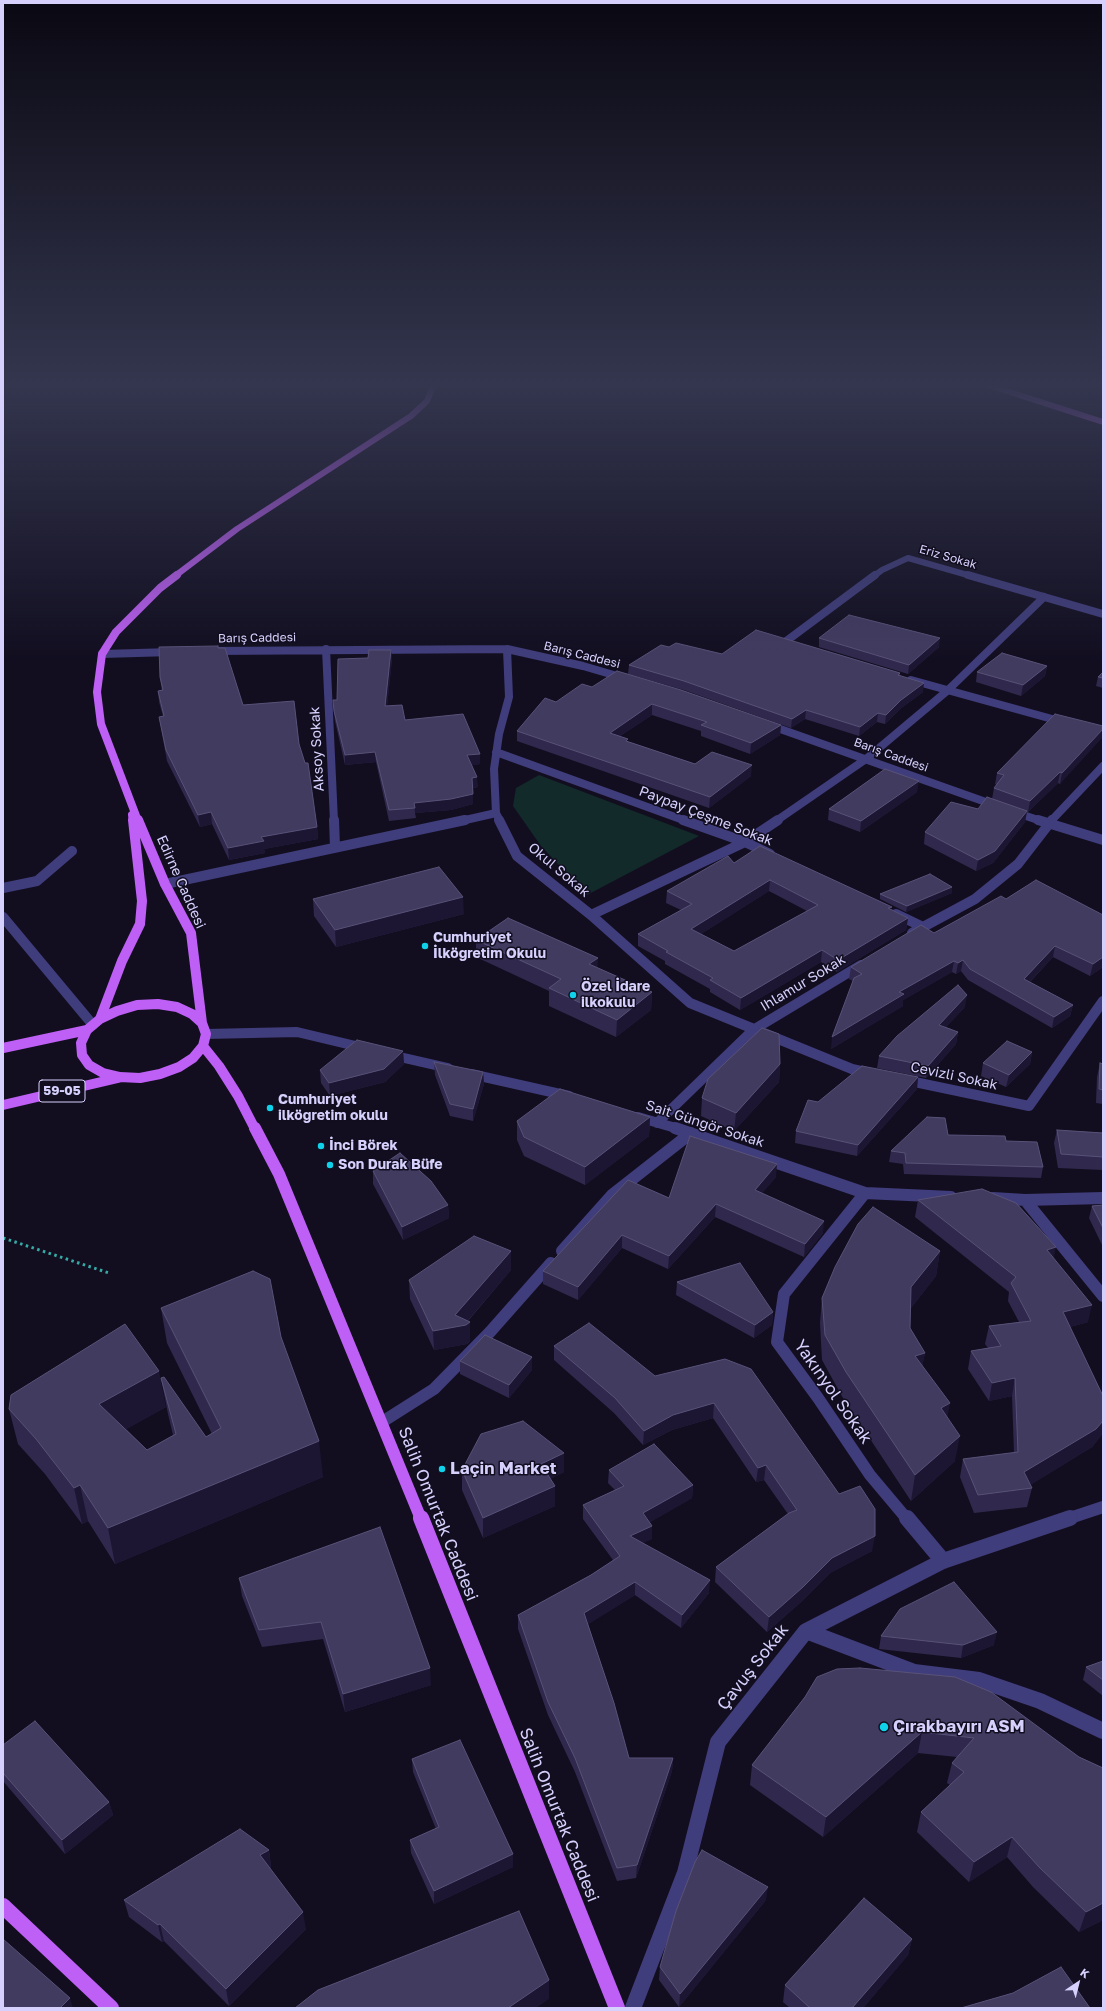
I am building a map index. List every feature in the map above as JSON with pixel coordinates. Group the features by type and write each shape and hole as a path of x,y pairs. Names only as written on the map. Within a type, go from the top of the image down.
{"main road":[{"path":"3,1048 93,1025 117,1011 137,1005 158,1004 182,1009 192,1014 202,1023 204,1040 193,1058 179,1067 154,1076 140,1078 120,1078 102,1073 89,1065 82,1055 81,1043 93,1025 140,924 142,901 131,803 101,724 97,692 102,654 116,632 160,588 237,529 319,476"},
{"name":"Edirne Caddesi","path":"131,803 165,884 190,933 202,1023"},
{"name":"Salih Omurtak Caddesi","path":"204,1040 238,1096 279,1174 382,1422 617,2008"},
{"name":"59-05","path":"3,1104 120,1078"},
{"path":"3,1906 111,2008"}],"street":[{"name":"Eriz Sokak","path":"788,643 882,570 908,558 1103,614"},
{"path":"591,915 745,842 866,759 947,691 1044,596"},
{"name":"Barış Caddesi","path":"207,651 326,649 507,649 583,666 629,679"},
{"name":"Aksoy Sokak","path":"326,649 335,847"},
{"name":"Okul Sokak","path":"507,649 509,697 499,734 494,769 496,813 517,856 591,915 690,1003 753,1030"},
{"path":"102,654 177,652"},
{"path":"903,678 1073,724"},
{"name":"Barış Caddesi","path":"763,723 1048,824 1103,840"},
{"name":"Paypay Çeşme Sokak","path":"496,752 745,842 781,859"},
{"path":"903,939 976,899 1018,864 1048,824 1103,766"},
{"path":"165,884 496,813"},
{"path":"3,888 37,881 72,850"},
{"path":"887,910 923,927"},
{"path":"3,917 93,1025"},
{"name":"Ihlamur Sokak","path":"657,1123 753,1030 869,960"},
{"name":"Cevizli Sokak","path":"898,1079 1029,1106 1103,1001"},
{"path":"753,1030 852,1069 883,1075"},
{"path":"204,1040 297,1032 576,1098"},
{"name":"Sait Güngör Sokak","path":"627,1114 691,1133 832,1183 865,1193 964,1197"},
{"path":"382,1422 434,1389 490,1332 612,1195 691,1133"},
{"name":"Yakınyol Sokak","path":"865,1193 784,1294 778,1342 818,1398 870,1476 943,1561"},
{"path":"980,1198 1025,1200 1103,1198"},
{"path":"1025,1200 1103,1296"},
{"name":"Çavuş Sokak","path":"633,2008 685,1873 718,1742 806,1631 943,1561 1103,1507"},
{"path":"806,1631 914,1672 979,1680 1040,1701 1103,1731"}],"path":[{"path":"3,1238 109,1272"}],"green space":[{"path":"539,775 699,836 587,895 541,846 513,806 516,788"}],"building":[{"path":"849,615 940,638 909,665 819,638"},
{"path":"756,630 900,673 898,675 924,683 901,700 886,715 878,713 860,727 806,710 792,719 684,681 629,665 661,645 669,647 676,643 722,654"},
{"path":"218,646 218,648 225,648 243,705 294,701 299,744 305,763 308,763 317,827 261,837 264,841 228,848 211,812 198,815 166,750 159,717 164,716 158,691 163,690 160,677 159,647"},
{"path":"369,650 391,650 385,706 402,705 405,720 463,714 480,754 467,755 477,777 472,778 473,794 451,799 414,803 415,808 389,810 375,752 345,755 334,711 333,700 337,700 338,659 368,658"},
{"path":"1002,653 1047,666 1023,685 977,672"},
{"path":"617,671 681,690 781,725 751,743 701,725 707,722 652,704 610,733 628,739 626,741 695,764 712,752 752,765 710,797 517,731 545,698 556,702 582,684 592,687"},
{"path":"1103,672 1103,678 1098,677"},
{"path":"1055,714 1103,726 1103,729 1062,773 1060,772 1030,801 994,788 1004,775 997,773"},
{"path":"885,769 919,781 861,821 829,809"},
{"path":"987,797 1027,811 995,851 978,860 925,832 951,802 978,809"},
{"path":"760,846 892,907 888,908 908,918 838,960 822,950 741,998 710,980 713,978 666,952 668,951 638,934 692,904 667,891 728,856 734,863","holes":["770,880 818,905 734,951 691,929"]},
{"path":"439,867 463,897 335,930 313,899"},
{"path":"930,874 952,887 907,906 880,894"},
{"path":"1036,880 1103,915 1103,957 1093,964 1055,946 1024,979 1073,1005 1054,1017 970,969 963,960 958,963 954,961 899,992 904,994 832,1037 854,978 862,974 851,967 921,925 934,933 1001,896 1006,899"},
{"path":"508,918 598,958 589,964 652,992 617,1020 549,988 561,979 476,940"},
{"path":"958,985 967,995 939,1025 958,1032 928,1066 879,1056 897,1036"},
{"path":"762,1028 779,1034 780,1064 736,1113 702,1098 708,1079"},
{"path":"357,1040 403,1051 384,1069 329,1083 320,1070"},
{"path":"1007,1041 1032,1052 1009,1075 983,1063"},
{"path":"434,1062 483,1072 473,1109 450,1104"},
{"path":"1100,1063 1103,1064 1103,1090 1099,1089"},
{"path":"862,1066 918,1077 858,1145 796,1131 808,1100 818,1102"},
{"path":"560,1089 650,1117 585,1167 524,1137 517,1121"},
{"path":"927,1117 945,1118 948,1135 1005,1136 1006,1141 1037,1142 1043,1167 906,1163 905,1153 891,1151"},
{"path":"1057,1130 1103,1133 1103,1157 1061,1154"},
{"path":"690,1136 777,1164 755,1190 824,1221 805,1244 716,1204 669,1256 622,1235 578,1287 543,1271 628,1180 669,1198"},
{"path":"400,1153 431,1181 448,1205 402,1227 373,1171"},
{"path":"982,1189 1016,1203 1056,1247 1047,1250 1092,1305 1063,1312 1103,1396 1103,1421 1096,1429 1024,1472 1032,1488 978,1495 963,1459 1018,1452 1015,1378 992,1383 971,1351 1001,1346 989,1326 1031,1321 1011,1283 1016,1277 918,1200"},
{"path":"1103,1205 1103,1228 1092,1206"},
{"path":"873,1207 940,1251 911,1287 910,1328 925,1353 915,1356 950,1403 941,1408 960,1436 915,1475 846,1372 825,1335 822,1298 835,1267 858,1224"},
{"path":"474,1236 511,1251 455,1315 470,1322 466,1325 433,1331 409,1280"},
{"path":"740,1263 773,1312 755,1325 677,1282"},
{"path":"253,1271 270,1279 281,1337 319,1441 108,1528 80,1485 74,1488 36,1439 9,1409 11,1395 125,1324 159,1371 99,1404 147,1450 176,1434 161,1378 164,1377 206,1437 221,1428 161,1308"},
{"path":"589,1323 655,1376 725,1359 751,1369 839,1494 860,1486 875,1509 875,1536 832,1558 803,1587 769,1617 716,1567 789,1513 797,1510 766,1465 758,1468 714,1403 673,1415 644,1431 615,1398 554,1346"},
{"path":"485,1335 532,1357 509,1385 460,1361"},
{"path":"523,1421 564,1453 541,1464 555,1486 483,1518 462,1470 481,1434"},
{"path":"654,1444 693,1485 643,1513 652,1526 630,1536 710,1580 682,1615 635,1582 584,1613 614,1703 629,1758 673,1758 637,1865 617,1868 575,1758 548,1702 518,1615 591,1575 620,1556 583,1505 624,1486 609,1470"},
{"path":"380,1527 430,1668 343,1694 321,1622 259,1630 239,1578"},
{"path":"954,1582 997,1632 963,1645 881,1636 900,1609"},
{"path":"1103,1661 1103,1680 1086,1667"},
{"path":"860,1668 955,1677 991,1692 1079,1757 1103,1768 1103,1903 1086,1912 1039,1867 1012,1837 974,1862 921,1812 964,1772 952,1763 974,1738 922,1732 826,1817 752,1765 805,1697 817,1677 837,1669"},
{"path":"35,1721 109,1802 62,1840 3,1773 3,1745"},
{"path":"460,1740 513,1854 434,1891 410,1840 439,1827 412,1759"},
{"path":"240,1829 269,1850 260,1855 303,1912 226,1989 160,1924 158,1925 124,1900"},
{"path":"702,1850 768,1887 680,1994 660,1967 676,1911 695,1862"},
{"path":"864,1898 912,1939 852,2008 810,2008 785,1985"},
{"path":"519,1911 549,1980 508,2008 295,2008 318,1990"},
{"path":"3,1939 70,1998 60,2008 3,2008"},
{"path":"1061,1967 1090,2008 961,2008 1013,1993"}],"place":[{"name":"Cumhuriyet İlköğretim Okulu","path":"425,946"},
{"name":"Özel İdare ilkokulu","path":"573,995"},
{"name":"Cumhuriyet ilköğretim okulu","path":"270,1108"},
{"name":"İnci Börek","path":"321,1146"},
{"name":"Son Durak Büfe","path":"330,1165"},
{"name":"Laçin Market","path":"442,1469"},
{"name":"Çırakbayırı ASM","path":"884,1727"}]}
